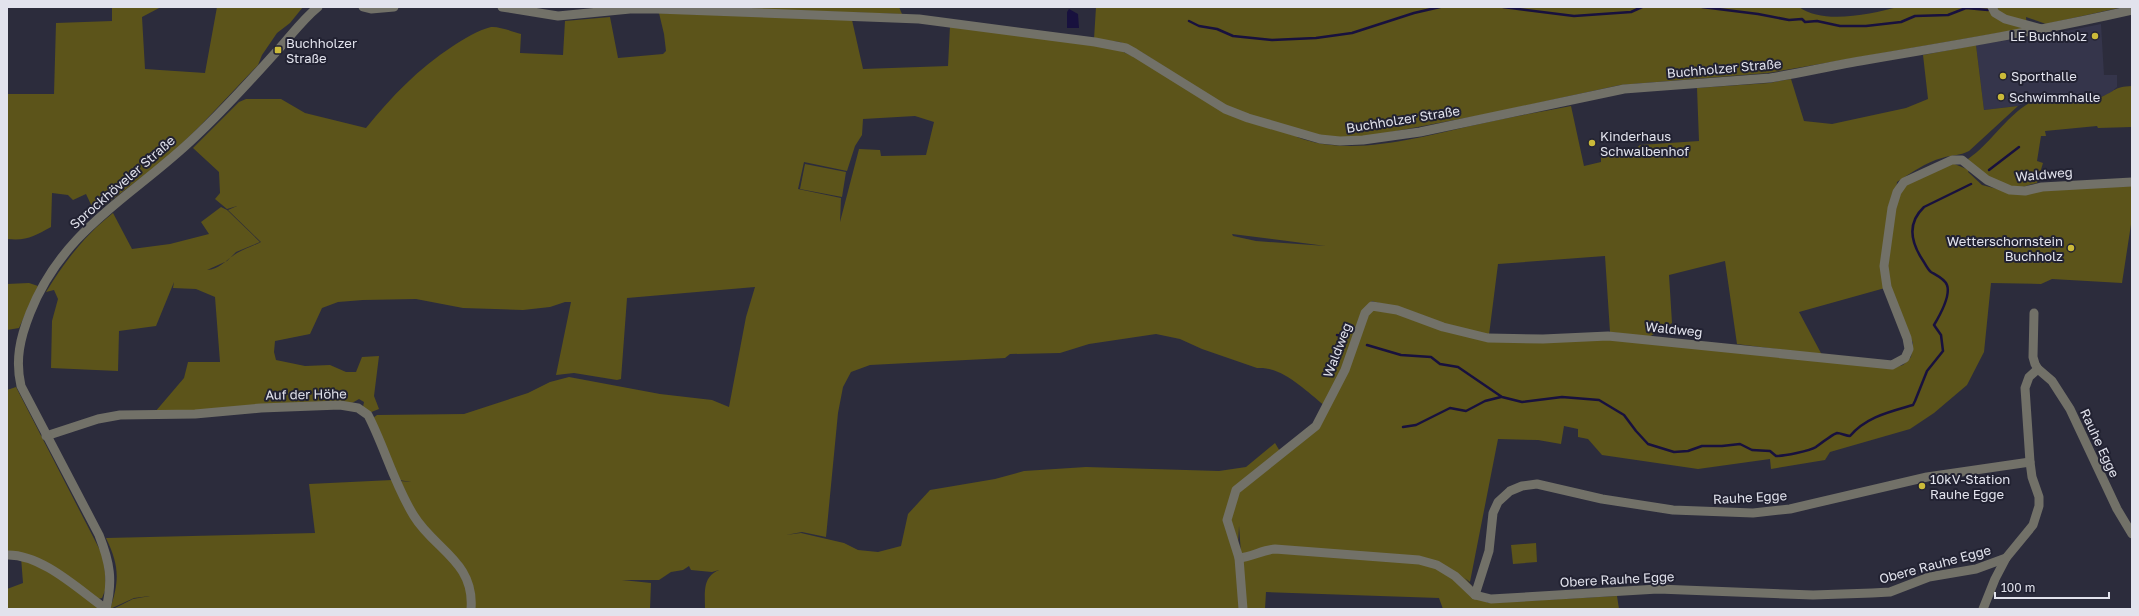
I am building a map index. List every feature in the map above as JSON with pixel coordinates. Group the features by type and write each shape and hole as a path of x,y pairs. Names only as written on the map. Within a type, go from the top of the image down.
{"street":[{"name":"Sprockhöveler Straße","path":"106,609 111,582 107,556 82,502 20,386 17,363 25,324 45,281 69,246 100,216 195,138 318,7"},
{"path":"363,7 371,9 394,7"},
{"name":"Buchholzer Straße","path":"502,7 558,16 630,9 657,9 919,19 1095,42 1126,48 1225,109 1248,118 1320,139 1340,141 1362,140 1420,132 1624,90 1770,78 2043,30 2132,10"},
{"path":"1992,7 1995,13 2004,19 2043,30"},
{"name":"Waldweg","path":"1243,609 1238,558 1227,520 1236,490 1316,426 1345,370 1365,313 1372,306 1397,310 1449,329 1488,338 1543,339 1608,336 1898,364 1907,355 1909,343 1887,287 1884,257 1894,200 1904,182 1952,160 1962,160 1987,180 2010,190 2025,191 2042,187 2064,185 2132,182"},
{"path":"2030,462 2024,388 2029,376 2038,369 2033,357 2034,313"},
{"name":"Rauhe Egge","path":"2038,369 2052,381 2070,409 2117,509 2132,534"},
{"name":"Auf der Höhe","path":"46,436 76,425 108,416 195,414 340,404 358,408 368,415 371,420 414,517 458,563 464,574 470,593 471,609"},
{"name":"Rauhe Egge","path":"1475,595 1489,551 1494,513 1498,502 1510,491 1522,486 1537,484 1602,499 1673,510 1753,513 1790,509 1927,477 2030,462"},
{"name":"Obere Rauhe Egge","path":"1983,609 1994,579 2006,558 2027,532 2037,514 2039,497 2032,477 2030,462"},
{"path":"1238,558 1252,557 1268,550 1275,549 1419,560 1437,565 1455,576 1475,595"},
{"path":"7,554 21,556 65,577 106,609"},
{"name":"Obere Rauhe Egge","path":"1475,595 1491,599 1658,589 1812,595 1890,592 1929,576 1976,569 2006,558"}],"shaded area":[{"path":"112,7 161,7 142,17 145,69 205,73 217,7 303,7 290,23 277,33 262,55 258,65 201,125 168,157 95,213 86,194 73,200 68,195 52,193 51,227 26,238 7,239 7,94 54,94 56,23 112,21"},
{"path":"725,7 899,7 902,14 747,9"},
{"path":"1096,7 1799,7 1821,16 1834,17 1861,15 1898,7 2123,7 2046,24 2026,17 2027,28 1768,73 1620,85 1492,113 1359,138 1317,136 1297,137 1318,143 1340,146 1362,146 1409,140 1571,106 1584,166 1601,162 1601,155 1635,149 1640,145 1699,141 1697,88 1769,83 1791,79 1804,121 1832,124 1906,108 1928,99 1923,55 1976,45 1984,110 2018,106 1969,151 1930,162 1897,182 1885,288 1799,312 1822,355 1737,344 1725,261 1669,275 1672,323 1649,337 1610,332 1605,256 1498,264 1489,335 1461,330 1418,314 1372,301 1361,314 1344,365 1324,405 1293,380 1275,371 1266,368 1257,368 1202,349 1180,339 1156,334 1089,344 1060,353 1010,354 1005,358 870,365 851,372 843,387 838,413 826,537 802,532 786,535 801,533 844,543 858,550 878,552 901,546 908,514 930,490 995,479 1024,471 1086,467 1219,471 1246,467 1275,443 1281,453 1317,427 1370,312 1376,309 1407,316 1460,334 1617,340 1893,368 1903,365 1911,357 1913,343 1890,288 1887,273 1896,203 1906,183 1952,163 1969,170 1968,172 1982,185 2009,192 2045,188 2132,186 2132,218 2122,283 2052,279 2041,284 1991,283 1984,352 1967,385 1934,413 1910,429 1830,452 1825,460 1771,469 1770,459 1698,469 1602,455 1588,439 1578,437 1578,429 1564,426 1561,444 1538,440 1498,439 1470,582 1465,578 1472,586 1469,588 1488,603 1617,596 1619,609 1443,609 1439,598 1266,592 1265,609 1245,609 1239,526 1237,563 1241,609 705,609 705,591 707,581 719,570 712,572 691,570 689,566 683,570 671,572 659,580 622,580 651,583 650,609 474,609 469,577 460,561 416,516 400,481 411,482 399,480 373,418 377,415 464,414 528,393 550,382 569,377 660,394 712,400 729,407 746,317 755,287 627,298 621,379 617,380 574,373 556,375 571,302 565,302 550,307 523,310 463,308 416,299 338,302 322,308 310,334 275,341 274,352 276,360 305,366 330,365 346,372 356,372 362,357 379,356 374,396 379,409 369,413 363,407 364,402 359,399 352,403 155,412 184,378 188,362 220,362 215,297 196,289 173,288 174,282 156,326 119,331 118,371 51,368 52,321 58,299 54,290 46,292 76,249 93,230 113,213 132,249 170,244 209,234 201,222 221,207 227,210 260,242 236,252 230,258 261,242 228,210 237,206 227,209 215,199 220,193 219,172 193,148 239,102 246,99 281,99 305,113 366,128 396,94 428,64 466,38 481,30 491,27 502,28 521,34 520,53 563,55 565,21 610,17 618,58 663,54 666,51 659,13 852,20 863,69 948,66 950,26 1117,49 1188,82 1143,53 1120,42 1094,39","holes":["915,116 934,122 926,155 881,156 880,150 859,149 840,222 841,198 798,189 804,162 847,171 855,146 862,135 863,119","1232,234 1326,246 1256,241 1233,236","225,262 211,270 207,270"]},
{"path":"1069,9 1078,14 1079,28 1067,28 1067,12"},
{"path":"2101,24 2104,75 2117,75 2117,87 2109,94 2101,97 2036,99 2018,106 1984,110 1976,45 2061,32"},
{"path":"2132,86 2132,127 2098,128 2097,126 2045,131 2046,136 2041,136 2037,161 2043,163 2037,183 2015,189 2006,188 1987,178 1968,159 2018,111 2036,100 2101,97 2118,88"},
{"path":"805,164 846,172 842,197 800,189"},
{"path":"29,283 38,286 19,328 7,330 7,284"},
{"path":"16,387 104,558 106,588 102,598 98,599 65,577 7,553 7,390"},
{"path":"392,480 454,563 466,587 469,609 113,609 133,599 150,596 134,598 110,609 117,581 117,573 114,556 106,538 315,533 309,484"},
{"path":"1536,543 1537,562 1513,564 1511,545"},
{"path":"21,557 47,568 97,607 97,609 7,609 7,589 23,583"}],"waterway":[{"path":"1189,21 1199,26 1217,29 1233,36 1272,40 1316,38 1352,33 1414,13 1440,7"},
{"path":"1503,7 1574,16 1631,12 1642,7"},
{"path":"1702,7 1758,14 1789,20 1802,19 1805,22 1817,21 1840,26 1866,26 1901,22 1915,16 1948,15 1966,8 1988,10"},
{"path":"1989,170 2019,147"},
{"path":"1367,345 1401,355 1431,357 1440,364 1458,367 1502,397 1522,402 1562,397 1599,400 1624,415 1648,444 1674,452 1688,451 1702,446 1740,444 1752,450 1770,451 1776,456 1803,452 1813,449 1837,433 1850,436 1863,424 1878,416 1913,405 1927,371 1943,351 1941,335 1934,325 1948,294 1947,285 1940,277 1927,268 1918,253 1913,239 1913,226 1915,219 1924,207 1971,184"},
{"path":"1337,335 1342,336"},
{"path":"1403,427 1416,425 1450,408 1466,411 1485,401 1501,397"}],"place":[{"name":"LE Buchholz","path":"2095,36"},
{"name":"Buchholzer Straße","path":"278,50"},
{"name":"Sporthalle","path":"2003,76"},
{"name":"Schwimmhalle","path":"2001,97"},
{"name":"Kinderhaus Schwalbenhof","path":"1592,143"},
{"name":"Wetterschornstein Buchholz","path":"2071,248"},
{"name":"10kV-Station Rauhe Egge","path":"1922,486"}]}
